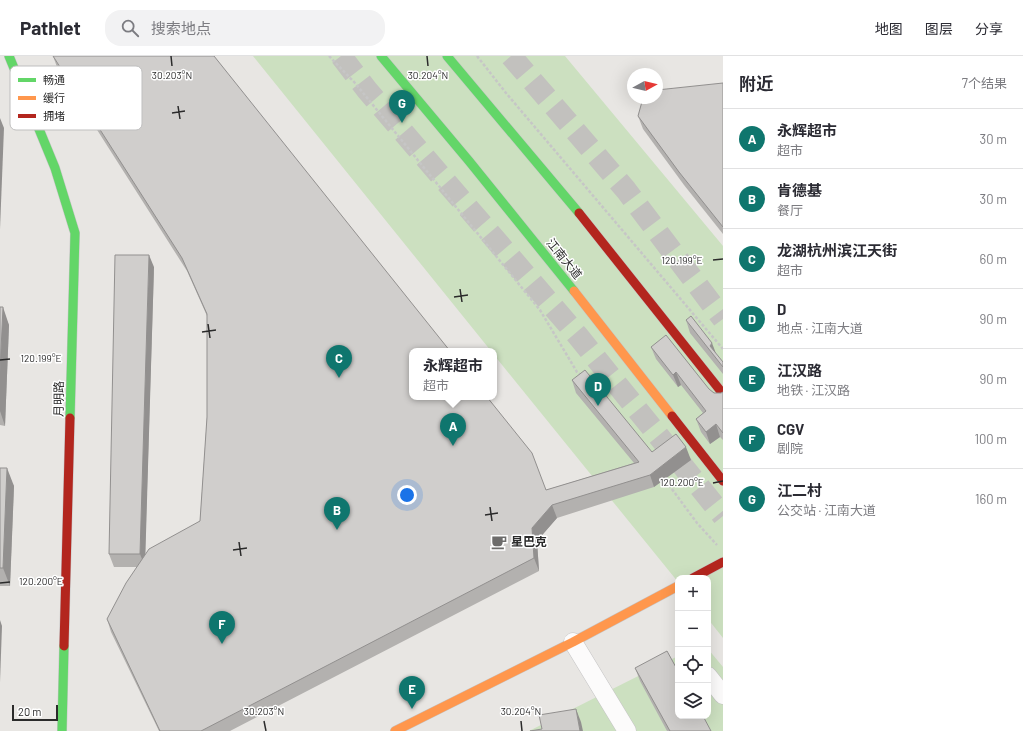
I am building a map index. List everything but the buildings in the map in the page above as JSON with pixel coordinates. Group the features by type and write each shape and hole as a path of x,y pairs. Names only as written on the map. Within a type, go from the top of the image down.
{"street":[{"name":"月明路","path":"9,56 13,66"},
{"name":"江南大道","path":"381,56 449,136 592,313 723,481"},
{"path":"447,56 582,216 723,394"},
{"name":"月明路","path":"39,130 55,168 75,233 62,731"},
{"path":"698,575 723,562"},
{"path":"395,731 573,642 675,588"},
{"path":"573,642 627,731"},
{"path":"711,680 723,695"}],"path":[{"path":"329,56 360,89 540,310 577,372 583,376"},
{"path":"477,56 506,93 723,349"},
{"path":"661,473 697,523 718,546"}],"green space":[{"path":"253,56 565,56 723,246 723,638 711,623 711,575 675,575 675,578 497,359 497,348 489,348"},
{"path":"711,653 723,667 723,731 529,731 675,658 675,719 711,719"}],"tunnel":[{"path":"341,56 367,90 578,336 723,516"},
{"path":"511,56 626,190 723,319"}],"traffic: fast":[{"path":"9,56 13,66"},
{"path":"381,56 469,161 574,291"},
{"path":"447,56 579,213"},
{"path":"39,130 55,168 75,233 70,418"},
{"path":"62,731 64,646"}],"traffic: slow":[{"path":"574,291 672,416"},
{"path":"395,731 573,642 675,588"}],"traffic: jam":[{"path":"579,213 723,394"},
{"path":"672,416 723,481"},
{"path":"64,646 70,418"},
{"path":"699,575 723,562"}],"place":[{"name":"江二村","path":"402,123"},
{"name":"龙湖杭州滨江天街","path":"339,378"},
{"name":"D","path":"598,406"},
{"name":"永辉超市","path":"453,446"},
{"name":"肯德基","path":"337,530"},
{"name":"星巴克","path":"499,542"},
{"name":"CGV","path":"222,644"},
{"name":"江汉路","path":"412,709"}]}
